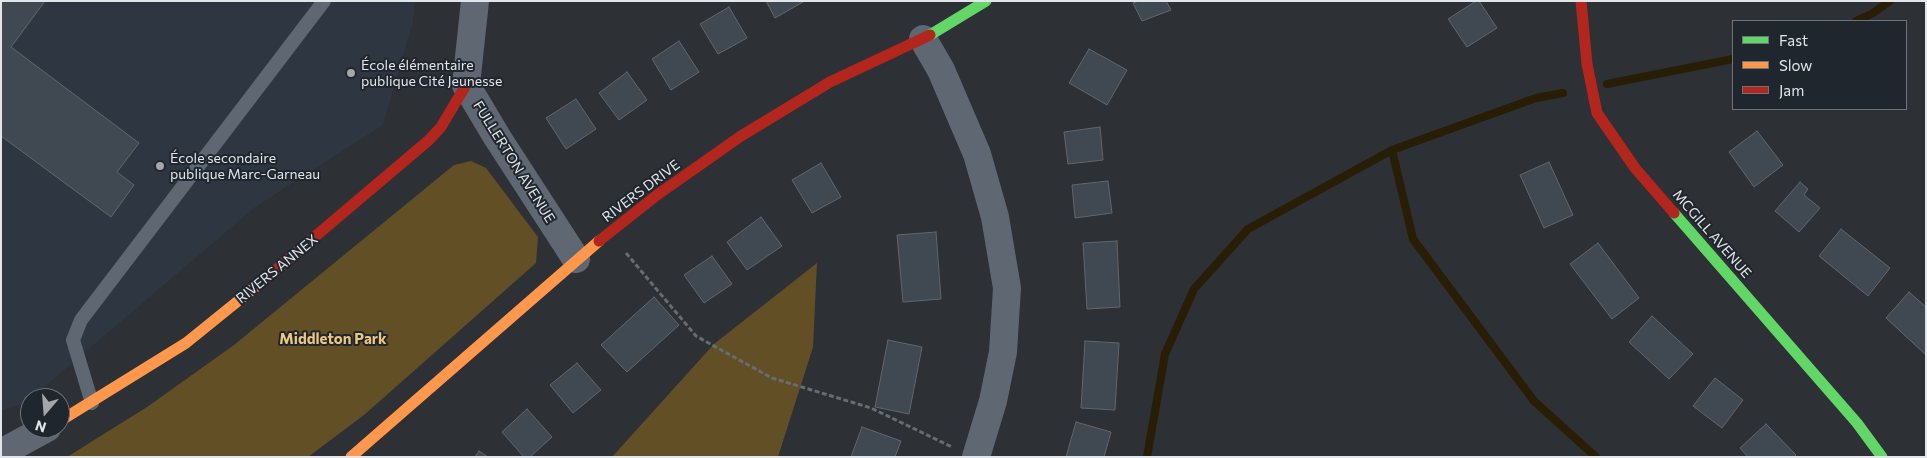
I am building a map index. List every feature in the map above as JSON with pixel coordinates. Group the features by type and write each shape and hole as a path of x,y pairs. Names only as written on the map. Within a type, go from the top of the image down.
{"street":[{"name":"FULLERTON AVENUE","path":"475,1 466,85 497,137 576,259"},
{"name":"RIVERS DRIVE","path":"351,457 576,259 657,194 749,132 830,82 924,39 986,1"},
{"name":"MCGILL AVENUE","path":"1581,1 1587,64 1597,113 1635,168 1857,423 1882,457"},
{"path":"924,39 941,70 977,154 995,217 1007,288 1003,352 993,401 965,453"},
{"name":"RIVERS ANNEX","path":"70,415 186,342 287,262 429,140 441,127 466,85"},
{"path":"1,453 29,438"}],"lane":[{"path":"92,403 73,340 81,320 324,1"}],"path":[{"path":"609,234 696,336 772,378 871,408 965,453"}],"shaded area":[{"name":"École secondaire publique Marc-Garneau","path":"1,1 415,1 413,22 383,125 254,208 43,388 20,388 20,404 1,411"},
{"path":"471,161 486,168 538,237 536,263 364,415 308,457 67,457 147,407 234,345 454,165"},
{"path":"817,263 813,347 778,457 612,457 714,344"}],"building":[{"path":"1,1 45,1 11,47 139,143 117,172 134,185 111,217 1,136"},
{"path":"766,1 803,1 803,2 775,18"},
{"path":"1139,1 1166,1 1171,10 1142,21 1133,3"},
{"path":"1476,1 1479,1 1497,28 1467,47 1448,19"},
{"path":"729,7 747,38 718,54 700,24"},
{"path":"679,41 699,72 671,90 652,59"},
{"path":"1089,49 1127,70 1107,105 1069,83"},
{"path":"627,72 647,100 619,120 599,93"},
{"path":"576,99 596,129 566,149 546,118"},
{"path":"1100,127 1103,160 1068,164 1064,132"},
{"path":"1757,131 1783,165 1754,187 1729,152"},
{"path":"1549,162 1573,215 1544,228 1520,175"},
{"path":"821,163 841,197 812,213 792,180"},
{"path":"1108,181 1112,213 1075,218 1072,185"},
{"path":"1800,182 1808,189 1804,195 1820,208 1799,232 1775,211"},
{"path":"761,217 782,246 747,270 727,242"},
{"path":"1841,229 1890,268 1868,296 1819,256"},
{"path":"936,232 941,299 903,302 897,235"},
{"path":"1117,241 1120,307 1087,309 1083,243"},
{"path":"1598,243 1639,298 1612,319 1570,264"},
{"path":"712,256 732,284 704,303 684,275"},
{"path":"1909,292 1926,307 1926,355 1886,318"},
{"path":"654,297 679,325 627,372 601,345"},
{"path":"1652,316 1693,354 1669,379 1629,342"},
{"path":"888,340 922,347 909,414 875,407"},
{"path":"1085,341 1119,343 1115,410 1081,408"},
{"path":"577,363 601,390 573,413 550,385"},
{"path":"1715,378 1743,400 1722,428 1693,406"},
{"path":"527,409 552,437 530,457 524,457 502,432"},
{"path":"1076,422 1111,432 1104,457 1066,457"},
{"path":"1766,424 1796,455 1794,457 1748,457 1740,448"},
{"path":"862,427 901,441 895,457 851,457"},
{"path":"479,451 488,457 475,457"}],"waterway":[{"path":"1858,20 1873,13 1890,1"},
{"path":"1607,84 1732,59"},
{"path":"1147,457 1165,354 1194,289 1248,229 1392,150 1536,98 1563,93"},
{"path":"1392,150 1413,239 1534,401 1596,457"}],"traffic: fast":[{"path":"930,35 986,1"},
{"path":"1674,213 1857,423 1882,457"}],"traffic: slow":[{"path":"351,457 599,241"},
{"path":"70,415 186,343 259,284"}],"traffic: jam":[{"path":"1581,1 1587,64 1597,113 1635,168 1674,213"},
{"path":"599,241 657,195 741,136 830,82 930,35"},
{"path":"259,284 429,140 441,127 466,85"}],"place":[{"name":"École élémentaire publique Cité Jeunesse","path":"351,73"},
{"name":"École secondaire publique Marc-Garneau","path":"160,166"}],"district":[{"name":"Middleton Park","path":"333,339"}]}
